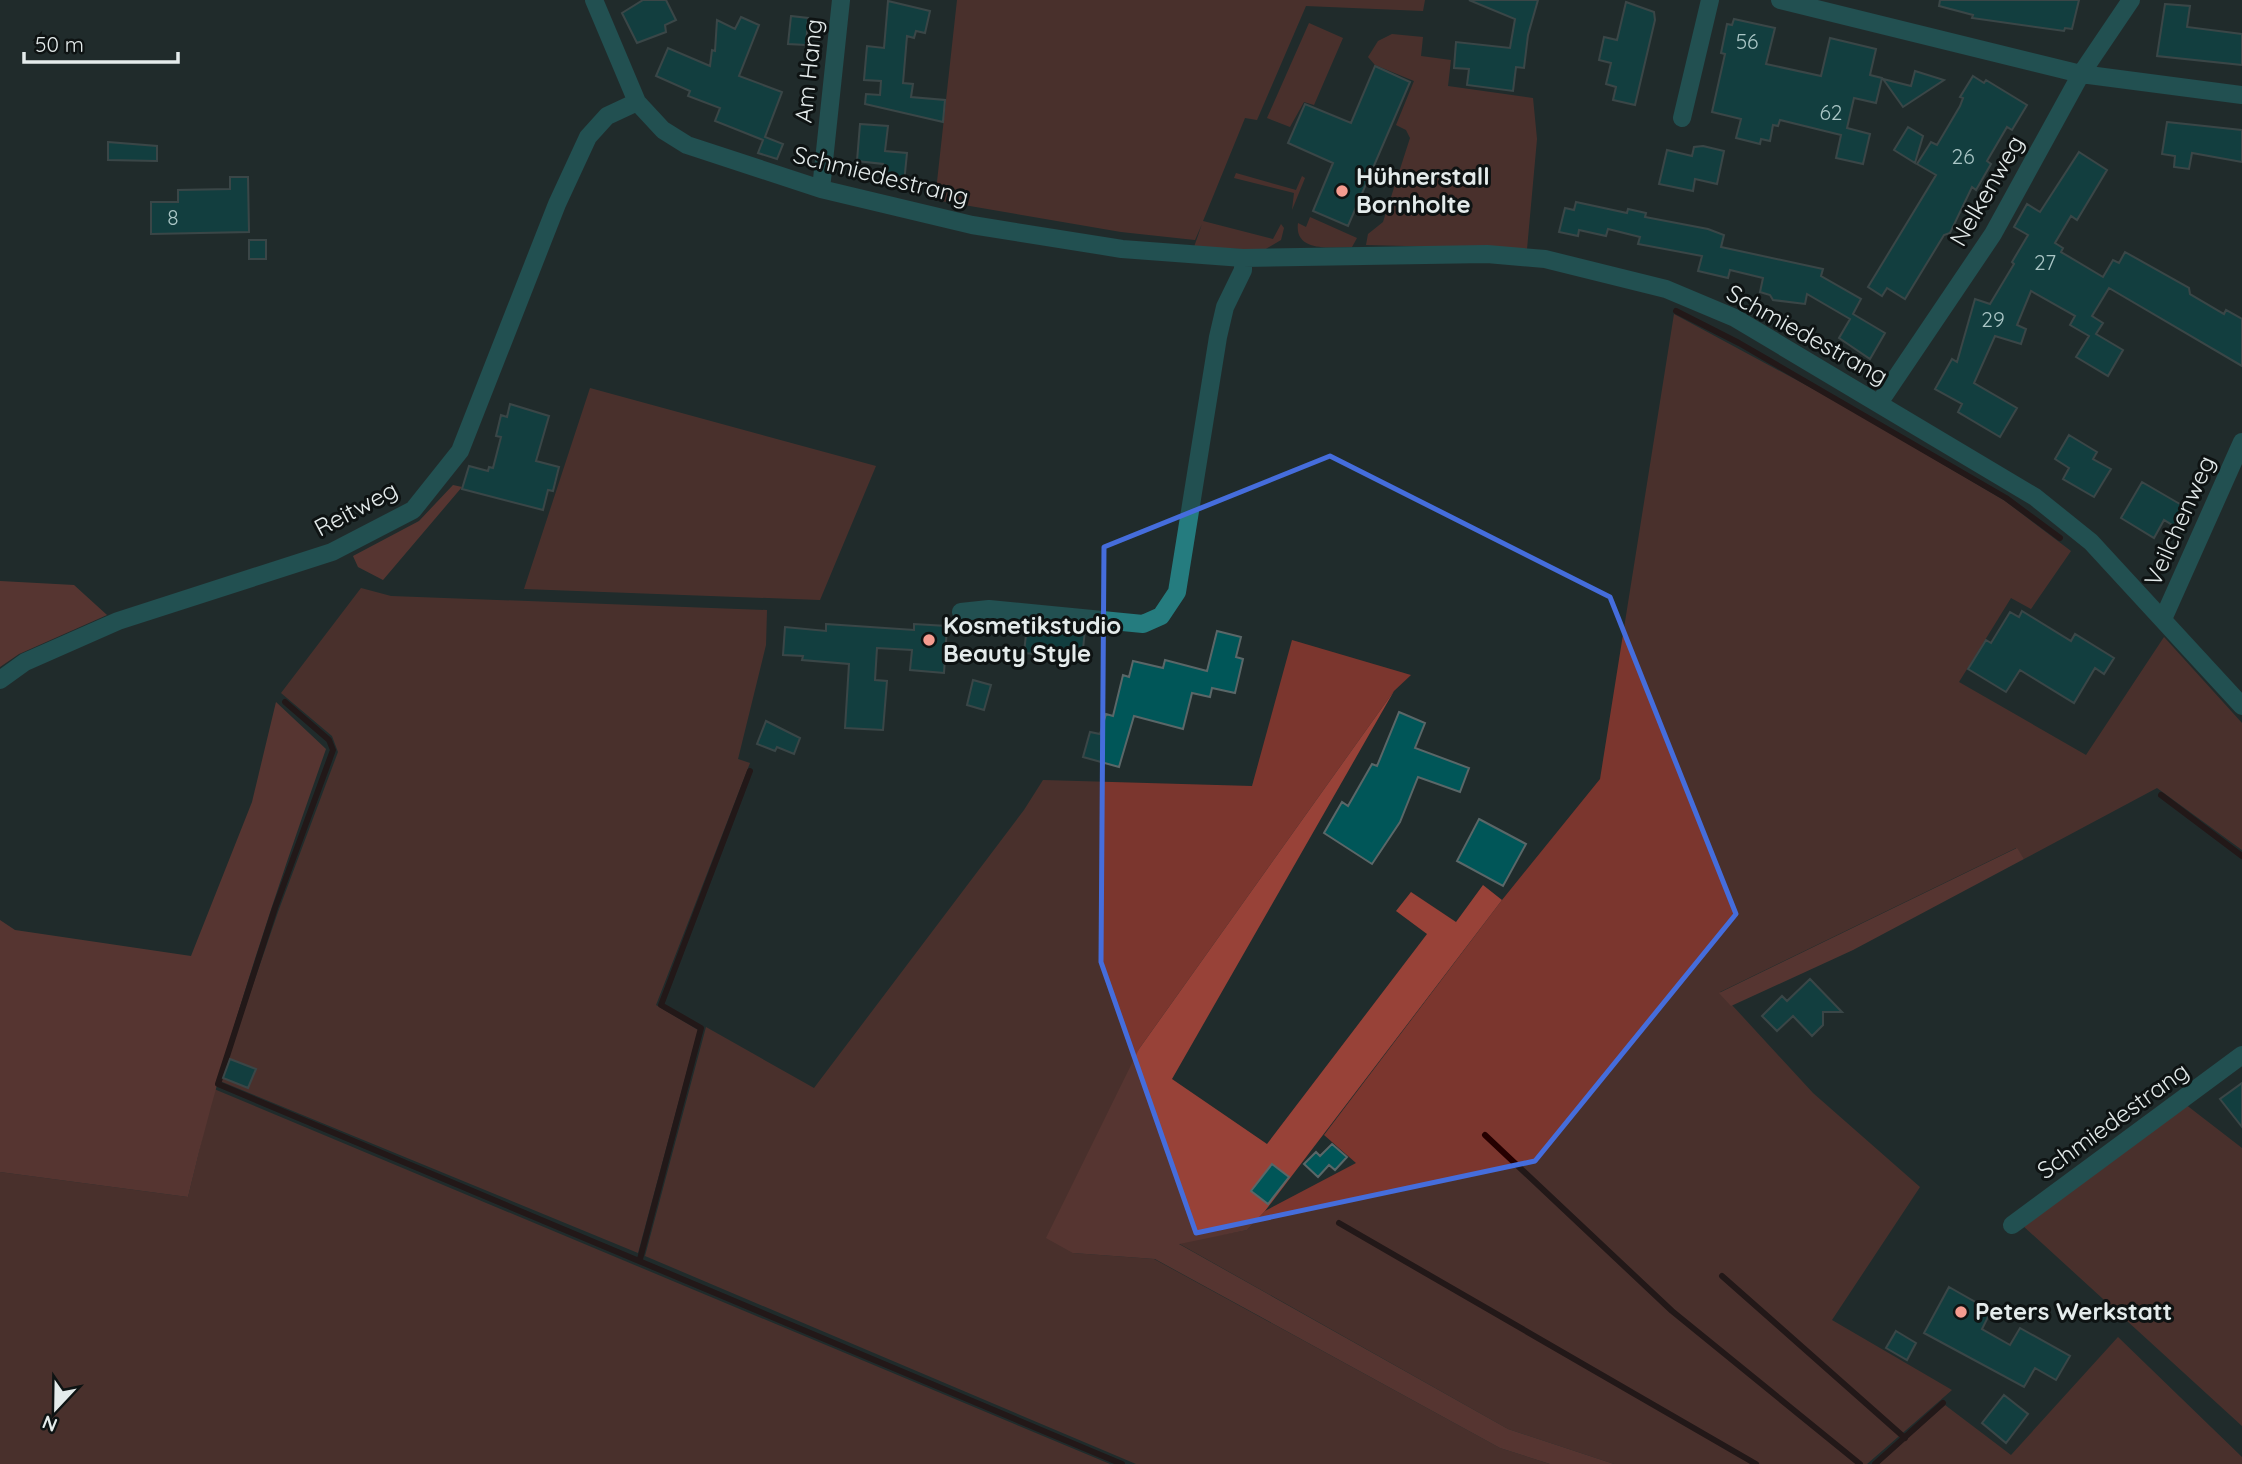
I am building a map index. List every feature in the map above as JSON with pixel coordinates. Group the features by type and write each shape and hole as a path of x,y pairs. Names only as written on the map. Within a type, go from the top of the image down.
{"street":[{"name":"Schmiedestrang","path":"594,0 637,102 663,130 687,145 821,189 972,225 1108,247 1243,258 1487,254 1545,259 1666,289 1735,318 2035,497 2091,542 2242,706"},
{"name":"Am Hang","path":"821,189 841,0"},
{"path":"1682,118 1710,0"},
{"path":"1780,0 2081,74 2242,95"},
{"name":"Nelkenweg","path":"1879,402 1993,234 2081,74 2131,0"},
{"name":"Reitweg","path":"0,680 26,662 118,621 332,552 413,510 460,451 558,204 589,137 607,116 637,102"},
{"path":"961,612 989,608 1143,624 1161,616 1177,592 1218,337 1225,307 1243,270 1243,258"},
{"name":"Veilchenweg","path":"2163,619 2242,442"},
{"name":"Schmiedestrang","path":"2012,1225 2242,1055"}],"highlighted area":[{"path":"1330,456 1610,597 1736,914 1535,1161 1196,1233 1101,962 1104,547"}],"shaded area":[{"path":"957,0 1425,0 1423,11 1306,6 1257,120 1245,118 1203,221 1273,239 1281,224 1284,228 1281,240 1264,250 1194,247 1202,224 1195,240 1121,232 935,200"},
{"path":"1309,23 1343,38 1314,105 1304,102 1290,127 1267,118"},
{"path":"1392,34 1423,37 1421,56 1451,60 1448,86 1533,98 1537,139 1527,249 1366,245 1368,234 1383,222 1410,138 1406,130 1396,125 1414,81 1375,65 1368,57 1378,41"},
{"path":"1236,173 1296,190 1302,176 1305,178 1292,210 1294,193 1234,178"},
{"path":"1310,217 1357,238 1352,247 1308,244 1298,233 1298,223 1306,227"},
{"path":"1674,314 1841,404 2005,501 2071,551 2031,609 2011,598 1959,682 2086,755 2164,637 2242,723 2242,850 2157,788 2024,859 2016,848 1720,992 1813,1093 1920,1187 1832,1320 1952,1390 1867,1464 1614,1464 1508,1429 1178,1243 1247,1230 1265,1211 1356,1163 1324,1135 1502,900 1600,779"},
{"path":"590,388 876,466 820,600 524,589"},
{"path":"453,485 462,487 383,580 358,567 353,556 419,521"},
{"path":"0,581 74,585 107,615 19,654 0,667"},
{"path":"361,588 391,596 767,610 766,645 738,759 750,763 656,1005 698,1030 638,1253 220,1081 278,912 338,752 332,736 281,693"},
{"path":"1292,640 1411,675 1394,691 1139,1049 1073,1253 1154,1259 1500,1448 1550,1464 1136,1464 645,1256 706,1027 814,1088 1024,810 1043,780 1252,786"},
{"path":"1394,691 1172,1079 1267,1144 1427,934 1396,911 1411,892 1456,922 1483,885 1502,900 1265,1211 1247,1230 1179,1244 1508,1429 1614,1464 1550,1464 1500,1448 1155,1259 1073,1253 1046,1238 1139,1049"},
{"path":"276,702 326,749 234,1027 188,1197 0,1172 0,920 15,930 191,956 252,802"},
{"path":"2017,848 2024,859 1853,950 1731,1006 1719,993"},
{"path":"214,1089 1110,1464 0,1464 0,1172 188,1197"},
{"path":"2185,1104 2242,1148 2242,1426 2021,1224"},
{"path":"2118,1337 2242,1457 2242,1464 1878,1464 1945,1405 2011,1455"}],"building":[{"path":"643,0 666,0 676,20 665,25 666,32 637,43 622,13"},
{"path":"1469,0 1538,0 1528,35 1524,68 1516,67 1513,91 1467,85 1469,69 1454,68 1456,42 1510,48 1515,19"},
{"path":"1940,0 2079,0 2072,29 2065,28 2064,31 1972,18 1973,15 1939,6"},
{"path":"888,1 930,11 925,33 916,31 914,38 907,36 903,83 913,84 911,97 945,100 943,122 865,104 866,94 880,95 881,81 864,80 867,46 884,48"},
{"path":"1626,2 1654,12 1655,20 1635,105 1613,100 1616,87 1606,84 1611,63 1599,60 1604,37 1617,40"},
{"path":"2165,4 2190,6 2187,27 2242,34 2242,65 2157,56"},
{"path":"791,16 808,18 806,45 788,44"},
{"path":"741,17 759,25 739,76 782,92 765,137 783,144 777,159 758,153 763,140 715,121 720,108 688,96 690,91 656,76 668,48 710,66 712,50 715,51 717,20 735,29"},
{"path":"1734,19 1775,28 1766,64 1821,76 1830,38 1876,49 1870,75 1882,78 1876,103 1854,98 1847,128 1870,134 1863,164 1836,158 1841,135 1780,120 1778,126 1773,125 1770,141 1761,139 1760,144 1736,138 1741,119 1712,112 1725,54 1721,53 1727,24 1732,25"},
{"path":"1375,66 1410,82 1348,226 1313,211 1333,163 1288,143 1305,104 1351,123"},
{"path":"1915,71 1944,80 1903,107 1883,79 1911,86"},
{"path":"1973,76 1984,83 1986,80 2027,105 2012,130 2007,127 1987,161 1991,164 1976,190 1972,187 1950,233 1944,235 1905,299 1887,288 1882,296 1868,287 1936,175 1917,164 1931,142 1937,145 1960,106 1963,98 1960,97"},
{"path":"2167,122 2242,130 2242,162 2192,153 2189,169 2174,167 2175,156 2162,154"},
{"path":"860,124 888,126 885,151 907,153 904,183 881,181 883,164 857,161"},
{"path":"1908,127 1923,136 1915,163 1894,150"},
{"path":"108,142 157,146 157,161 108,160"},
{"path":"1703,146 1724,151 1717,184 1695,179 1693,191 1659,184 1667,150 1692,156 1694,147"},
{"path":"2079,152 2107,170 2077,220 2071,216 2055,243 2063,248 2061,252 2103,277 2113,260 2119,263 2125,252 2189,288 2190,294 2224,314 2226,310 2242,319 2242,366 2109,288 2092,316 2103,323 2096,334 2123,350 2108,376 2076,357 2089,336 2070,325 2075,316 2031,291 2017,325 2026,329 2021,344 1995,336 1974,383 2017,408 2000,437 1958,412 1962,404 1935,389 1952,359 1957,362 1975,299 1990,304 2014,264 2012,262 2028,235 2014,227 2027,204 2040,212"},
{"path":"230,177 248,177 249,232 151,234 151,202 178,202 178,190 230,189"},
{"path":"1576,202 1627,213 1628,209 1646,213 1645,217 1708,229 1724,235 1721,247 1823,269 1821,276 1861,299 1853,314 1885,333 1870,359 1839,338 1850,319 1807,294 1805,304 1773,300 1770,295 1760,292 1763,278 1730,270 1728,278 1698,271 1702,256 1638,244 1640,237 1608,229 1606,236 1579,230 1578,236 1559,232 1565,208 1574,210"},
{"path":"249,240 266,240 266,259 249,259"},
{"path":"510,404 549,416 536,461 559,467 553,491 548,490 543,510 462,489 469,466 488,471 489,467 493,468 501,437 496,436 501,415 507,417"},
{"path":"2069,435 2097,452 2093,459 2111,469 2094,497 2063,479 2069,468 2055,459"},
{"path":"2142,482 2185,507 2174,526 2164,520 2154,538 2121,518"},
{"path":"2022,611 2071,641 2075,634 2114,658 2104,674 2095,668 2074,703 2020,670 2006,692 1968,669 1986,640 1991,643 2010,612 2019,617"},
{"path":"826,624 914,630 914,624 947,626 944,673 910,670 912,650 877,648 875,680 887,681 883,730 845,728 849,664 802,660 803,656 783,655 785,627 826,631"},
{"path":"1027,625 1085,630 1082,658 1024,653"},
{"path":"1217,631 1241,637 1236,657 1243,659 1235,693 1212,688 1210,697 1192,693 1183,729 1134,716 1119,767 1083,757 1090,732 1100,734 1106,714 1113,716 1123,675 1129,677 1133,661 1163,668 1165,660 1207,671"},
{"path":"973,680 991,685 984,710 967,705"},
{"path":"1399,712 1425,723 1415,748 1469,768 1460,792 1418,777 1400,822 1372,864 1324,833 1342,802 1348,806 1372,764 1377,766"},
{"path":"766,721 800,738 794,754 777,747 775,751 757,744"},
{"path":"1479,819 1526,844 1503,886 1457,861"},
{"path":"1810,979 1842,1012 1823,1012 1823,1025 1812,1036 1793,1016 1777,1031 1762,1016 1782,996 1787,1001"},
{"path":"230,1059 256,1069 248,1088 223,1078"},
{"path":"2242,1083 2242,1127 2220,1099"},
{"path":"1332,1144 1347,1157 1335,1170 1329,1165 1318,1177 1304,1164 1316,1152 1320,1156"},
{"path":"1272,1164 1289,1177 1268,1204 1251,1191"},
{"path":"1949,1287 1991,1311 1982,1329 2010,1345 2020,1328 2070,1356 2056,1380 2035,1368 2024,1387 1924,1333"},
{"path":"1896,1331 1916,1343 1907,1360 1886,1348"},
{"path":"2004,1395 2028,1414 2006,1443 1982,1423"}],"waterway":[{"path":"1676,311 1739,343 2006,498 2060,538"},
{"path":"285,702 329,740 333,750 275,908 218,1084 1122,1464"},
{"path":"640,1259 701,1028 661,1005 750,771"},
{"path":"2161,795 2242,856"},
{"path":"1485,1135 1672,1311 1860,1464"},
{"path":"1339,1223 1756,1464"},
{"path":"1722,1276 1905,1438"},
{"path":"1875,1464 1943,1403"}],"place":[{"name":"Hühnerstall Bornholte","path":"1342,191"},
{"name":"Kosmetikstudio Beauty Style","path":"929,640"},
{"name":"Peters Werkstatt","path":"1961,1312"}]}
